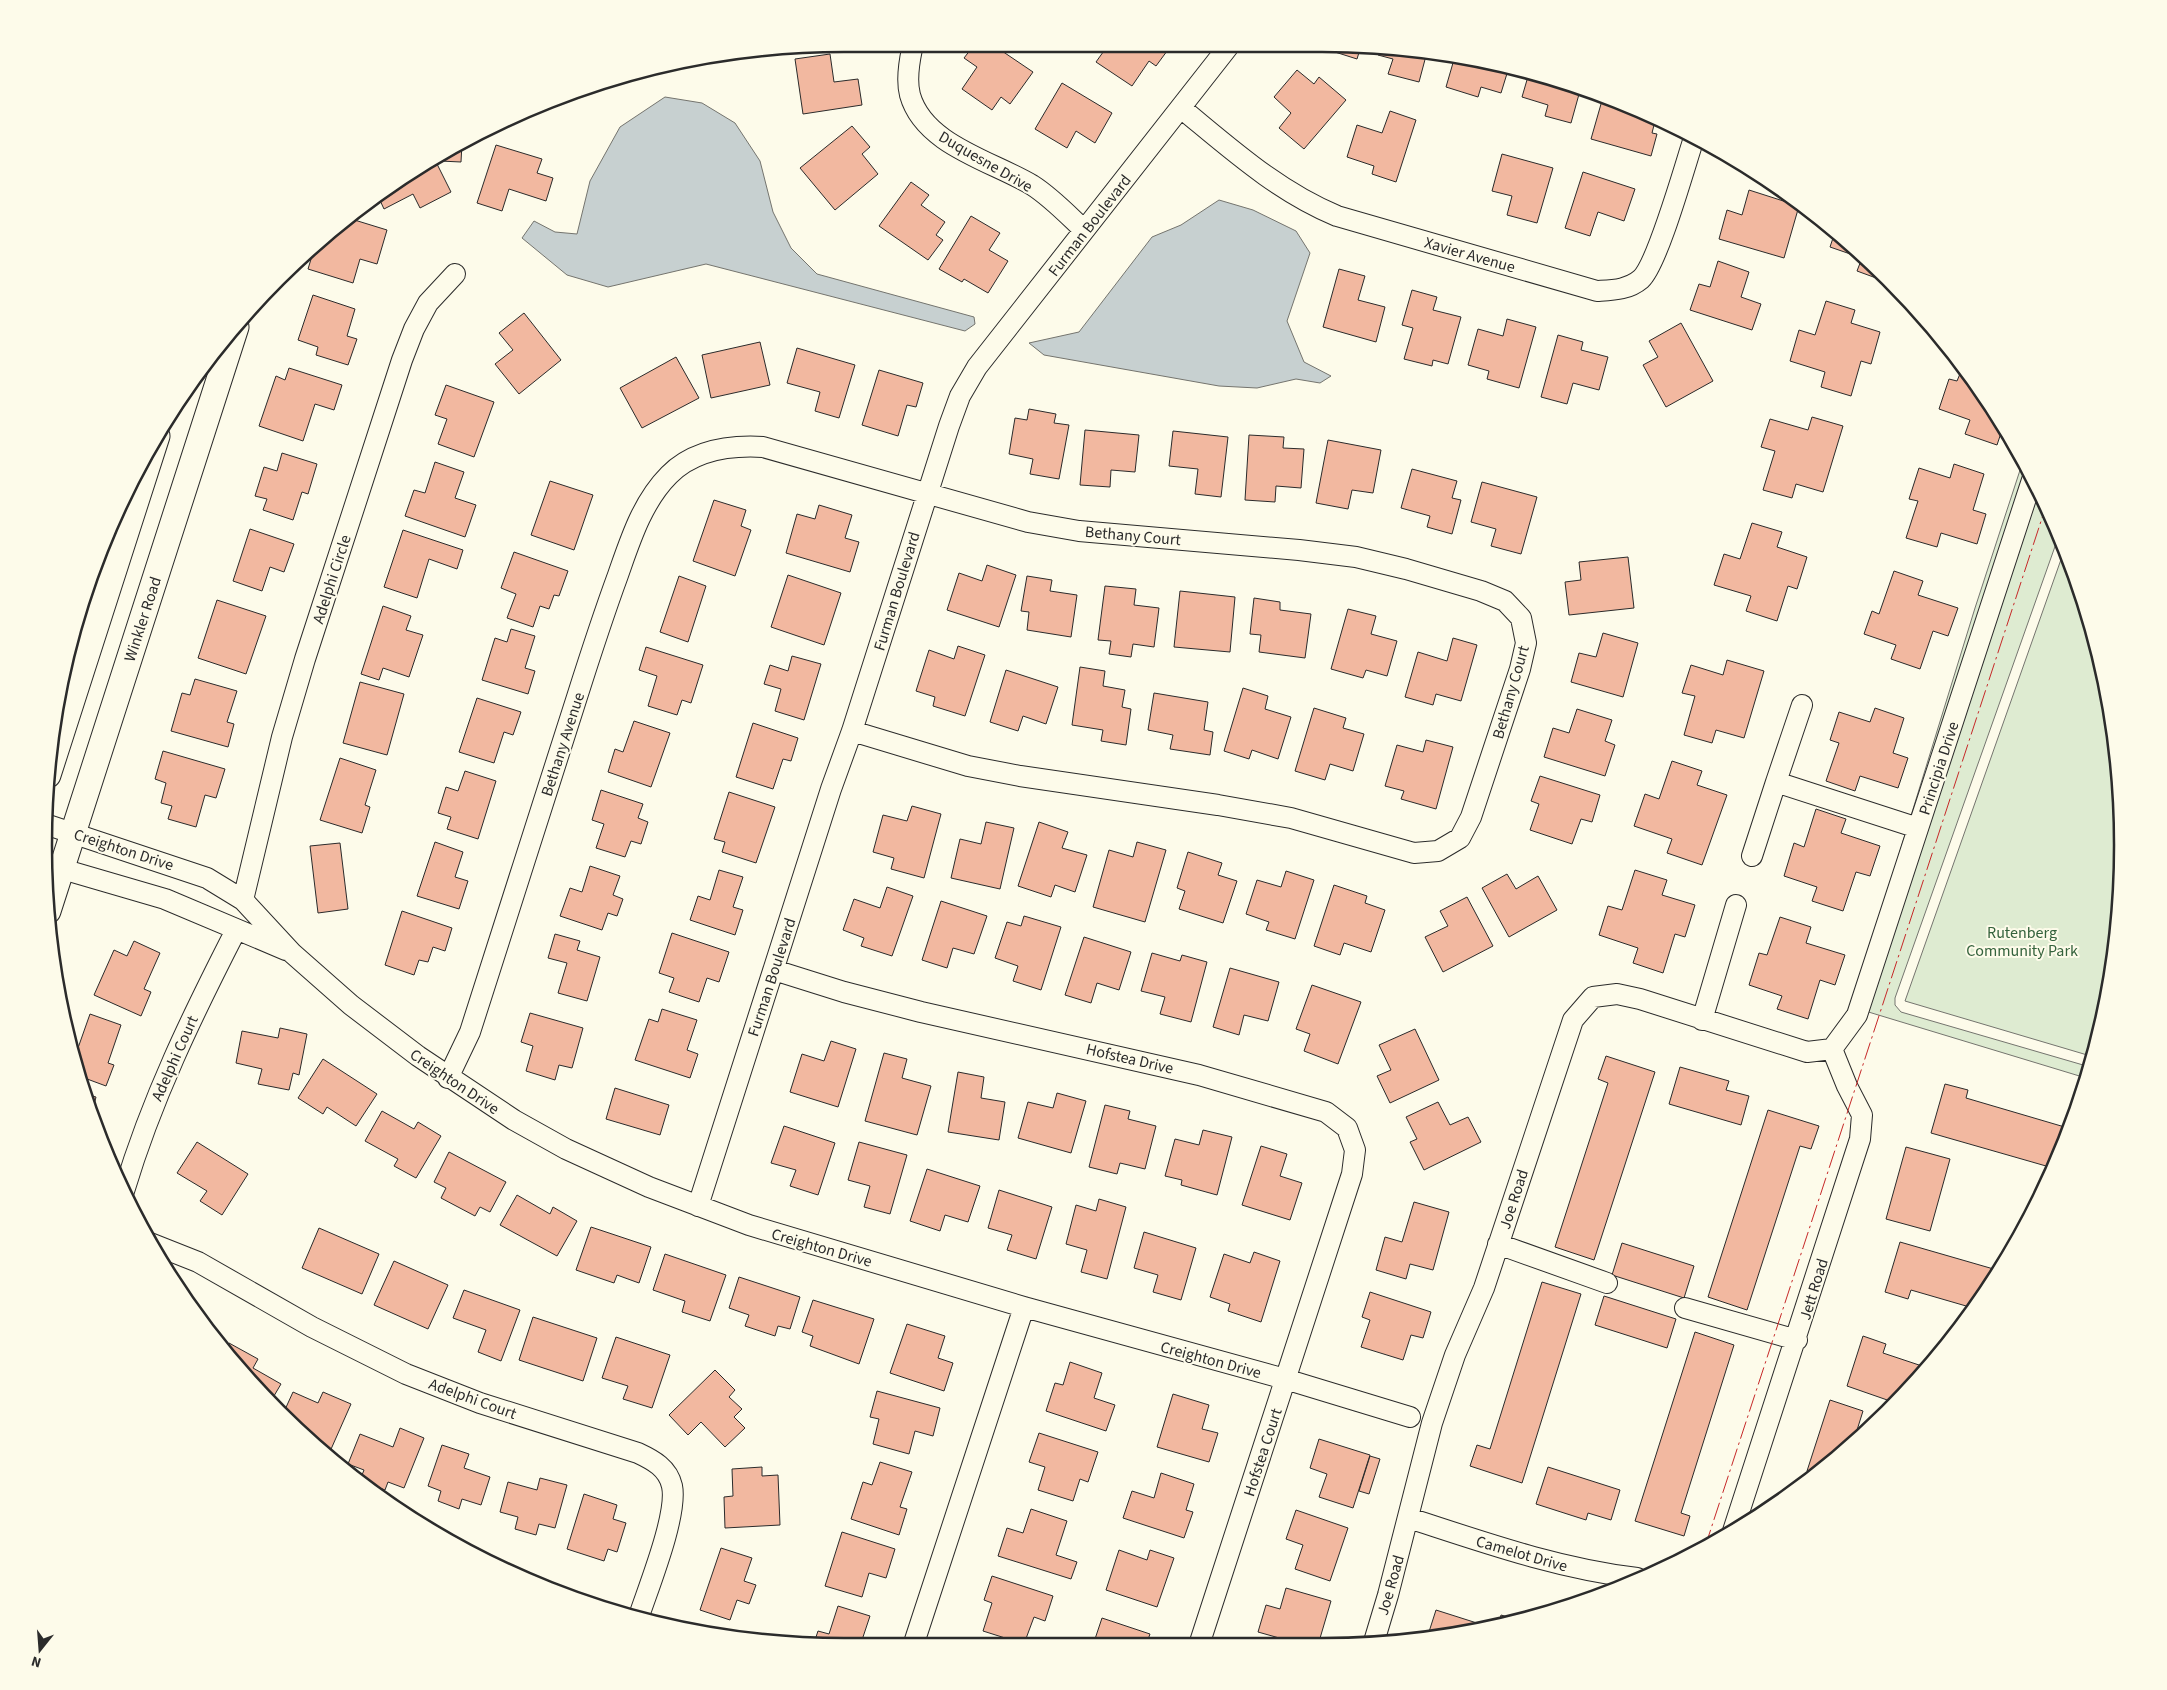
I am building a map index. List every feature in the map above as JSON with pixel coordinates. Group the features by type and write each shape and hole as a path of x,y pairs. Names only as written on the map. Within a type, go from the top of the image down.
{"street":[{"name":"Duquesne Drive","path":"911,52 908,68 909,94 920,117 938,135 1032,186 1053,201 1084,230"},
{"name":"Furman Boulevard","path":"698,1206 831,789 852,731 926,494 960,396 977,367 1224,52"},
{"name":"Xavier Avenue","path":"1181,108 1287,191 1308,204 1337,216 1597,291 1621,290 1641,278 1654,258 1692,144"},
{"name":"Adelphi Circle","path":"243,900 282,737 305,659 402,360 414,329 428,303 455,274"},
{"name":"Winkler Road","path":"53,867 73,833 230,346"},
{"name":"Bethany Court","path":"724,448 738,445 763,447 1028,522 1079,531 1299,550 1356,557 1406,569 1505,601 1521,618 1526,643 1520,669 1471,818 1460,838 1438,851 1414,853 1291,818 1218,805 1020,776 968,766 852,731"},
{"name":"Bethany Avenue","path":"448,1078 470,1032 602,617 633,536 652,495 670,474 689,460 713,450 724,448"},
{"path":"59,739 144,475"},
{"name":"Principia Drive","path":"1832,1048 1857,1015 2029,488"},
{"path":"1752,856 1802,705"},
{"path":"1776,782 1918,828"},
{"name":"Creighton Drive","path":"53,826 207,878 243,900 292,953 351,1005 448,1078 514,1120 566,1149 649,1187 749,1225 1024,1307 1285,1379 1410,1417"},
{"name":"Creighton Drive","path":"53,867 165,899 292,953"},
{"path":"1702,1020 1736,904"},
{"name":"Adelphi Court","path":"127,1180 163,1080 186,1028 236,930"},
{"name":"Hofstea Drive","path":"774,970 844,992 921,1012 1199,1075 1326,1112 1347,1128 1355,1150 1352,1174 1324,1259"},
{"name":"Joe Road","path":"1375,1636 1409,1518 1435,1415 1455,1355 1475,1311 1574,1020 1594,997 1616,994 1640,999 1807,1052 1832,1048"},
{"name":"Jett Road","path":"1737,1519 1797,1340 1860,1139 1862,1115 1847,1086 1832,1048"},
{"path":"1498,1244 1607,1283"},
{"name":"Adelphi Court","path":"164,1248 198,1262 312,1327 406,1374 480,1403 638,1453 660,1464 672,1485 673,1511 641,1610"},
{"name":"Hofstea Court","path":"1202,1638 1324,1259"},
{"path":"917,1638 1024,1307"},
{"path":"1685,1308 1797,1340"},
{"name":"Camelot Drive","path":"1409,1518 1542,1561 1596,1573 1626,1577"}],"green space":[{"path":"2020,470 2033,494 2055,546 1895,998 1895,1005 1901,1012 2083,1065 2079,1076 1852,1007 1975,608"},
{"name":"Rutenberg Community Park","path":"2061,560 2087,640 2099,690 2108,742 2113,793 2113,897 2108,948 2099,1000 2086,1055 1905,1001"}],"shaded area":[{"path":"665,97 702,103 735,123 760,161 773,212 791,248 817,274 974,317 975,324 965,331 706,264 608,287 567,275 522,238 534,221 555,232 577,234 590,181 620,127"},
{"path":"1219,200 1253,210 1296,231 1310,253 1287,321 1304,362 1331,376 1320,383 1296,379 1257,388 1219,386 1044,355 1029,343 1079,332 1152,237 1181,225"}],"building":[{"path":"969,52 1003,52 1033,72 1010,104 1001,97 992,110 962,89 977,67 964,58"},
{"path":"1103,52 1166,52 1156,66 1149,61 1132,86 1096,62"},
{"path":"1337,53 1359,53 1357,59"},
{"path":"830,54 834,82 858,79 862,105 803,114 795,59"},
{"path":"1378,55 1425,59 1419,82 1388,74 1393,59"},
{"path":"1453,64 1507,75 1501,93 1481,87 1478,97 1446,87"},
{"path":"1297,70 1314,84 1319,77 1346,100 1304,149 1279,128 1291,113 1274,97"},
{"path":"1527,80 1579,96 1571,123 1545,116 1548,105 1522,97"},
{"path":"1062,83 1112,113 1095,143 1076,131 1067,148 1035,129"},
{"path":"1601,104 1654,126 1652,133 1657,134 1651,156 1591,139"},
{"path":"1390,111 1416,120 1396,182 1372,174 1374,166 1347,157 1357,125 1382,133"},
{"path":"852,126 870,147 862,154 878,174 835,210 800,168"},
{"path":"496,145 542,159 537,173 553,178 546,201 509,189 502,211 477,203"},
{"path":"462,152 461,162 445,161"},
{"path":"1502,154 1553,168 1537,223 1507,215 1512,196 1492,191"},
{"path":"438,166 451,192 420,208 413,194 384,209 381,203"},
{"path":"1583,172 1635,189 1624,221 1598,212 1590,236 1565,228"},
{"path":"911,182 929,195 921,205 945,222 936,235 943,240 928,260 879,226"},
{"path":"1749,190 1783,201 1797,211 1784,258 1719,239 1727,210 1742,215"},
{"path":"971,216 1000,233 989,250 1008,261 988,293 964,279 962,282 939,269"},
{"path":"357,221 387,230 377,264 360,259 353,283 308,269 311,260"},
{"path":"1833,239 1850,254 1830,247"},
{"path":"1718,261 1749,272 1741,297 1761,304 1752,330 1690,310 1699,284 1710,287"},
{"path":"1860,263 1874,277 1857,271"},
{"path":"1339,269 1365,276 1358,300 1385,307 1376,342 1323,327"},
{"path":"1412,290 1437,297 1433,310 1461,317 1448,364 1433,360 1432,366 1404,359 1413,328 1402,325"},
{"path":"313,295 355,309 347,336 357,339 348,365 316,355 318,347 298,340"},
{"path":"1826,301 1855,310 1851,323 1880,332 1871,364 1861,361 1851,396 1821,387 1825,372 1790,361 1799,330 1815,335"},
{"path":"524,313 561,360 519,394 495,364 513,350 499,333"},
{"path":"1507,319 1536,327 1519,388 1487,379 1489,371 1468,365 1478,329 1503,336"},
{"path":"1681,323 1713,381 1666,407 1643,365 1658,357 1649,341"},
{"path":"1558,335 1583,342 1581,350 1608,357 1599,390 1573,383 1567,404 1541,397"},
{"path":"760,342 770,385 711,398 702,355"},
{"path":"797,348 855,365 839,418 815,411 820,392 787,383"},
{"path":"676,357 699,398 642,428 620,388"},
{"path":"289,368 342,385 334,410 315,404 303,441 259,426 276,376 285,380"},
{"path":"879,370 923,383 916,407 907,405 898,436 862,425"},
{"path":"1960,375 1981,405 2000,436 1997,445 1965,434 1970,420 1939,409 1949,379 1957,381"},
{"path":"446,385 494,402 474,457 438,444 447,419 435,415"},
{"path":"1029,409 1056,414 1054,423 1069,425 1059,479 1030,474 1033,459 1009,454 1015,418 1027,420"},
{"path":"1812,417 1843,426 1823,492 1796,484 1792,498 1763,490 1775,451 1761,447 1770,419 1808,430"},
{"path":"1085,430 1139,435 1135,472 1111,470 1110,487 1080,485"},
{"path":"1173,431 1228,437 1221,497 1195,494 1198,469 1169,466"},
{"path":"1249,435 1284,437 1283,448 1304,449 1301,488 1276,486 1275,502 1245,500"},
{"path":"1328,440 1381,450 1373,493 1352,490 1348,509 1316,503"},
{"path":"282,453 317,464 308,494 302,492 293,520 263,510 267,499 255,496 264,467 277,471"},
{"path":"435,462 464,472 455,498 476,505 465,537 405,516 414,490 425,493"},
{"path":"1954,464 1984,474 1973,510 1986,514 1977,544 1941,533 1937,547 1906,538 1918,501 1909,499 1919,468 1950,478"},
{"path":"1412,469 1457,481 1452,498 1461,500 1452,534 1427,527 1430,516 1401,508"},
{"path":"550,481 593,495 574,550 531,535"},
{"path":"1482,482 1537,497 1521,554 1491,546 1496,529 1471,522"},
{"path":"714,500 746,510 741,526 751,530 735,576 693,561"},
{"path":"819,505 852,515 845,538 859,542 850,572 786,553 797,514 815,519"},
{"path":"1752,523 1782,532 1777,547 1807,557 1797,589 1788,586 1777,621 1746,611 1751,596 1714,585 1724,554 1740,559"},
{"path":"250,529 294,544 284,572 270,567 262,591 233,581"},
{"path":"403,530 463,550 457,569 429,559 417,598 384,587"},
{"path":"514,552 568,571 559,596 554,595 549,609 540,606 533,627 507,618 516,594 501,588"},
{"path":"1628,557 1634,608 1569,615 1565,582 1581,580 1579,562"},
{"path":"987,565 1016,575 999,627 947,610 959,573 982,581"},
{"path":"1894,571 1923,581 1918,595 1958,608 1948,636 1933,631 1920,669 1891,659 1896,645 1864,634 1872,611 1879,614"},
{"path":"788,575 841,593 824,645 771,627"},
{"path":"679,576 706,586 688,642 660,632"},
{"path":"1027,576 1052,580 1050,591 1077,595 1071,637 1027,630 1029,612 1021,611"},
{"path":"1105,586 1136,589 1134,605 1159,608 1154,647 1133,644 1131,657 1109,654 1111,641 1098,640"},
{"path":"1180,591 1235,597 1230,652 1174,647"},
{"path":"1254,598 1280,602 1280,610 1311,614 1305,658 1259,652 1261,635 1250,634"},
{"path":"217,600 266,616 246,674 198,658"},
{"path":"383,606 411,616 406,630 423,635 409,677 383,668 379,680 361,674"},
{"path":"1348,609 1376,616 1371,634 1397,641 1387,676 1366,670 1363,678 1331,669"},
{"path":"511,629 535,636 525,668 535,671 528,694 482,680 495,638 507,642"},
{"path":"1603,633 1638,643 1623,697 1571,682 1579,653 1596,657"},
{"path":"1453,638 1477,645 1461,701 1436,694 1433,705 1405,697 1418,652 1447,661"},
{"path":"958,646 985,655 965,716 933,706 935,697 916,691 929,650 954,659"},
{"path":"646,647 703,665 691,703 682,700 677,715 648,706 657,676 639,670"},
{"path":"792,656 821,664 804,720 775,711 781,689 764,684 770,665 788,671"},
{"path":"1727,660 1764,671 1744,738 1716,730 1712,743 1684,735 1695,696 1682,693 1691,665 1723,675"},
{"path":"1080,667 1105,671 1103,686 1125,690 1122,707 1131,709 1126,745 1101,741 1103,730 1072,725"},
{"path":"1006,670 1058,687 1046,724 1023,716 1018,731 990,722"},
{"path":"195,679 237,691 227,722 234,724 228,747 171,731 182,693 190,695"},
{"path":"360,682 404,694 387,755 343,743"},
{"path":"1243,688 1268,696 1265,709 1291,717 1278,759 1252,750 1249,759 1224,751"},
{"path":"1154,693 1208,702 1204,730 1213,732 1210,755 1170,749 1173,735 1148,730"},
{"path":"477,698 521,712 513,735 504,732 494,763 459,752"},
{"path":"1314,708 1346,718 1343,728 1364,734 1353,771 1330,764 1325,780 1295,771"},
{"path":"1875,708 1904,718 1893,753 1908,758 1898,788 1860,776 1855,791 1826,781 1839,743 1830,740 1839,712 1870,722"},
{"path":"1577,709 1612,720 1605,741 1615,745 1605,776 1544,757 1553,728 1569,733"},
{"path":"634,721 670,733 651,787 608,772 615,749 623,752"},
{"path":"753,723 798,738 791,761 783,759 773,789 736,777"},
{"path":"1426,740 1453,747 1436,809 1401,799 1404,791 1385,786 1397,745 1423,752"},
{"path":"163,751 225,769 216,798 205,795 196,827 168,819 172,806 161,803 166,783 155,779"},
{"path":"340,758 376,770 365,805 370,807 362,833 320,820"},
{"path":"1672,761 1702,771 1697,785 1727,795 1702,865 1667,853 1672,839 1634,826 1645,794 1659,799"},
{"path":"465,771 496,781 478,839 447,829 451,817 438,813 446,787 458,791"},
{"path":"1540,776 1600,795 1592,822 1581,819 1572,844 1530,830 1539,804 1531,801"},
{"path":"601,790 643,804 638,818 648,822 641,844 631,841 625,857 596,848 604,824 592,820"},
{"path":"729,792 775,807 756,863 722,852 725,842 714,839"},
{"path":"912,806 941,814 924,878 891,869 894,858 873,852 883,815 907,821"},
{"path":"1816,809 1846,819 1841,833 1880,846 1870,876 1856,872 1843,911 1812,901 1817,887 1784,876 1794,843 1804,847"},
{"path":"986,822 1014,828 1000,889 951,878 960,839 981,844"},
{"path":"1039,822 1068,832 1062,848 1087,855 1075,892 1055,885 1051,897 1018,886"},
{"path":"435,842 463,852 455,877 468,881 459,909 417,896"},
{"path":"1137,842 1166,850 1145,922 1093,907 1109,850 1133,857"},
{"path":"340,843 348,909 318,913 310,846"},
{"path":"1188,852 1222,863 1218,875 1237,881 1223,923 1179,909 1185,891 1177,888"},
{"path":"590,866 620,876 613,895 623,899 617,916 608,913 602,930 560,916 570,888 582,892"},
{"path":"719,870 743,877 733,907 743,910 735,935 690,920 698,896 710,900"},
{"path":"1635,870 1667,880 1662,895 1695,905 1685,937 1675,934 1663,973 1633,963 1638,948 1599,935 1608,906 1622,910"},
{"path":"1286,871 1314,880 1295,939 1266,930 1269,922 1246,914 1257,880 1281,887"},
{"path":"1507,874 1516,889 1538,876 1557,910 1509,937 1482,888"},
{"path":"1334,885 1367,896 1365,903 1385,910 1371,952 1344,943 1340,955 1314,946"},
{"path":"887,887 913,896 892,956 861,946 864,938 843,930 854,899 880,908"},
{"path":"1467,897 1493,946 1443,972 1425,937 1448,926 1440,911"},
{"path":"941,901 987,916 974,954 953,948 947,968 922,960"},
{"path":"402,911 452,928 445,951 433,947 428,962 419,960 414,975 385,965"},
{"path":"1024,916 1061,927 1041,990 1013,981 1018,966 995,958 1007,922 1021,926"},
{"path":"1780,917 1811,927 1806,943 1845,955 1835,985 1820,980 1808,1019 1777,1009 1782,996 1749,985 1759,953 1767,955"},
{"path":"672,933 729,952 719,982 707,978 699,1002 669,992 674,978 659,973"},
{"path":"555,934 580,941 577,950 600,957 587,1001 558,993 567,963 548,958"},
{"path":"1084,937 1131,952 1119,990 1097,983 1091,1003 1065,995"},
{"path":"134,941 160,953 144,989 151,992 141,1016 94,995 114,950 127,956"},
{"path":"1152,953 1180,961 1182,955 1207,962 1191,1022 1160,1014 1165,997 1141,991"},
{"path":"1230,968 1279,982 1268,1021 1244,1015 1239,1035 1213,1027"},
{"path":"1312,985 1361,1002 1338,1064 1304,1051 1310,1034 1296,1029"},
{"path":"662,1009 697,1020 687,1050 698,1054 690,1078 635,1060 649,1019 658,1022"},
{"path":"530,1013 583,1028 572,1068 559,1065 555,1080 526,1071 533,1046 521,1042"},
{"path":"90,1014 121,1025 108,1063 114,1065 106,1086 89,1080 79,1045"},
{"path":"280,1028 307,1034 299,1075 293,1073 289,1090 258,1084 262,1069 236,1063 242,1031 278,1038"},
{"path":"1415,1029 1439,1080 1390,1103 1377,1076 1391,1070 1379,1045"},
{"path":"831,1041 856,1049 838,1107 790,1092 802,1054 824,1061"},
{"path":"884,1053 907,1059 902,1078 931,1086 917,1135 865,1121"},
{"path":"1606,1056 1655,1072 1594,1260 1555,1247 1608,1083 1598,1079"},
{"path":"323,1059 377,1094 356,1126 327,1107 323,1114 298,1098"},
{"path":"1680,1067 1729,1081 1726,1090 1749,1096 1741,1125 1669,1104"},
{"path":"958,1072 984,1077 981,1098 1005,1102 999,1140 948,1132"},
{"path":"1945,1084 1968,1090 1966,1098 2062,1126 2046,1166 1931,1133"},
{"path":"615,1088 669,1105 660,1135 606,1119"},
{"path":"1057,1093 1086,1101 1071,1153 1018,1138 1028,1102 1053,1108"},
{"path":"1438,1102 1450,1125 1468,1117 1481,1142 1424,1170 1410,1142 1417,1139 1406,1117"},
{"path":"1105,1105 1130,1111 1128,1119 1156,1126 1145,1169 1120,1163 1117,1174 1089,1167"},
{"path":"1768,1110 1819,1126 1811,1149 1800,1146 1747,1310 1708,1297"},
{"path":"382,1111 414,1129 418,1122 441,1136 416,1178 394,1166 398,1159 365,1141"},
{"path":"784,1126 835,1143 818,1195 790,1186 796,1170 771,1163"},
{"path":"1203,1130 1232,1137 1217,1195 1181,1185 1182,1180 1165,1176 1175,1139 1199,1145"},
{"path":"197,1142 248,1174 222,1215 200,1201 207,1191 177,1173"},
{"path":"859,1142 907,1155 890,1214 864,1207 870,1186 848,1180"},
{"path":"1261,1146 1287,1154 1280,1176 1302,1183 1290,1220 1242,1205"},
{"path":"1906,1147 1950,1159 1930,1231 1886,1219"},
{"path":"449,1152 506,1182 490,1212 480,1207 475,1216 441,1198 446,1188 434,1182"},
{"path":"927,1169 980,1186 968,1222 945,1215 940,1231 910,1221"},
{"path":"999,1190 1052,1207 1036,1259 1007,1250 1012,1235 988,1228"},
{"path":"517,1195 550,1214 553,1207 577,1221 557,1256 500,1225"},
{"path":"1099,1199 1126,1207 1107,1279 1081,1272 1087,1250 1066,1244 1076,1205 1096,1211"},
{"path":"1414,1202 1449,1212 1433,1270 1410,1264 1406,1279 1376,1270 1385,1237 1402,1242"},
{"path":"591,1227 651,1247 639,1283 617,1275 614,1283 576,1270"},
{"path":"319,1228 379,1254 362,1294 302,1268"},
{"path":"1144,1232 1196,1248 1181,1300 1153,1292 1158,1275 1134,1268"},
{"path":"1900,1242 1991,1268 1966,1306 1911,1290 1908,1299 1885,1292"},
{"path":"1622,1243 1694,1266 1684,1298 1612,1275"},
{"path":"1254,1252 1280,1261 1261,1322 1228,1311 1230,1304 1210,1297 1224,1254 1250,1263"},
{"path":"665,1254 726,1275 710,1321 682,1312 685,1301 653,1290"},
{"path":"394,1261 448,1285 428,1329 374,1305"},
{"path":"739,1277 800,1297 790,1329 778,1326 775,1336 745,1326 749,1315 729,1308"},
{"path":"1542,1282 1581,1294 1522,1483 1470,1466 1477,1445 1490,1449"},
{"path":"464,1290 520,1310 501,1361 478,1352 486,1330 453,1318"},
{"path":"1370,1292 1431,1312 1423,1338 1411,1335 1403,1360 1361,1347 1370,1320 1362,1317"},
{"path":"1604,1296 1676,1319 1667,1348 1595,1325"},
{"path":"813,1300 874,1319 859,1364 810,1346 813,1336 802,1332"},
{"path":"533,1317 597,1338 583,1381 519,1360"},
{"path":"907,1324 945,1336 938,1358 953,1363 944,1391 890,1373"},
{"path":"1695,1332 1734,1345 1681,1513 1690,1516 1684,1536 1635,1521"},
{"path":"1863,1336 1886,1344 1883,1353 1920,1365 1887,1400 1847,1386"},
{"path":"616,1337 670,1355 652,1408 623,1399 628,1386 602,1378"},
{"path":"229,1343 258,1359 253,1368 281,1384 275,1395 249,1368"},
{"path":"1070,1362 1102,1373 1094,1398 1115,1405 1106,1431 1046,1411 1055,1383 1063,1385"},
{"path":"715,1370 735,1390 729,1397 742,1409 734,1417 745,1428 725,1447 701,1422 688,1435 669,1415"},
{"path":"877,1391 940,1408 933,1436 915,1431 909,1454 873,1444 879,1419 870,1417"},
{"path":"293,1392 318,1403 323,1392 351,1404 331,1448 286,1406"},
{"path":"1173,1394 1209,1405 1202,1429 1218,1433 1209,1462 1157,1447"},
{"path":"1830,1400 1863,1411 1857,1429 1807,1471"},
{"path":"400,1428 424,1438 404,1488 388,1482 385,1490 363,1474 364,1470 349,1462 360,1434 393,1447"},
{"path":"1039,1433 1098,1452 1088,1482 1080,1479 1073,1501 1038,1490 1045,1467 1029,1462"},
{"path":"1319,1439 1370,1455 1353,1508 1319,1497 1327,1474 1310,1468"},
{"path":"442,1445 469,1454 464,1468 490,1477 481,1505 462,1499 459,1509 438,1501 441,1491 428,1486"},
{"path":"1370,1456 1380,1459 1369,1494 1359,1491"},
{"path":"880,1462 912,1472 900,1507 907,1509 899,1535 851,1519 863,1482 872,1485"},
{"path":"762,1467 762,1476 778,1475 780,1525 725,1528 724,1497 733,1496 732,1469"},
{"path":"1548,1467 1620,1490 1611,1520 1588,1513 1586,1520 1536,1504"},
{"path":"1161,1473 1194,1484 1186,1510 1193,1512 1184,1538 1123,1518 1132,1491 1154,1498"},
{"path":"540,1478 567,1485 555,1528 539,1524 536,1535 515,1529 518,1517 500,1512 508,1482 537,1490"},
{"path":"584,1494 617,1505 613,1519 626,1523 617,1552 608,1549 604,1561 567,1549"},
{"path":"1031,1509 1067,1521 1056,1555 1077,1562 1071,1579 998,1556 1007,1528 1023,1533"},
{"path":"1296,1510 1348,1528 1330,1581 1295,1569 1303,1545 1286,1539"},
{"path":"842,1532 895,1549 886,1578 869,1573 862,1597 825,1586"},
{"path":"721,1548 752,1558 744,1581 756,1585 749,1604 737,1600 730,1620 700,1610"},
{"path":"1119,1550 1147,1560 1150,1550 1174,1558 1157,1607 1106,1590"},
{"path":"992,1576 1053,1596 1045,1621 1034,1617 1026,1638 1005,1638 983,1631 992,1603 984,1600"},
{"path":"1286,1588 1331,1601 1320,1638 1279,1638 1258,1632 1266,1605 1280,1609"},
{"path":"838,1606 870,1616 863,1638 816,1637 818,1631 829,1634"},
{"path":"1436,1610 1475,1622 1430,1630"},
{"path":"1102,1618 1150,1634 1149,1638 1095,1638"}],"power":[{"path":"1709,1536 2043,516"}]}
